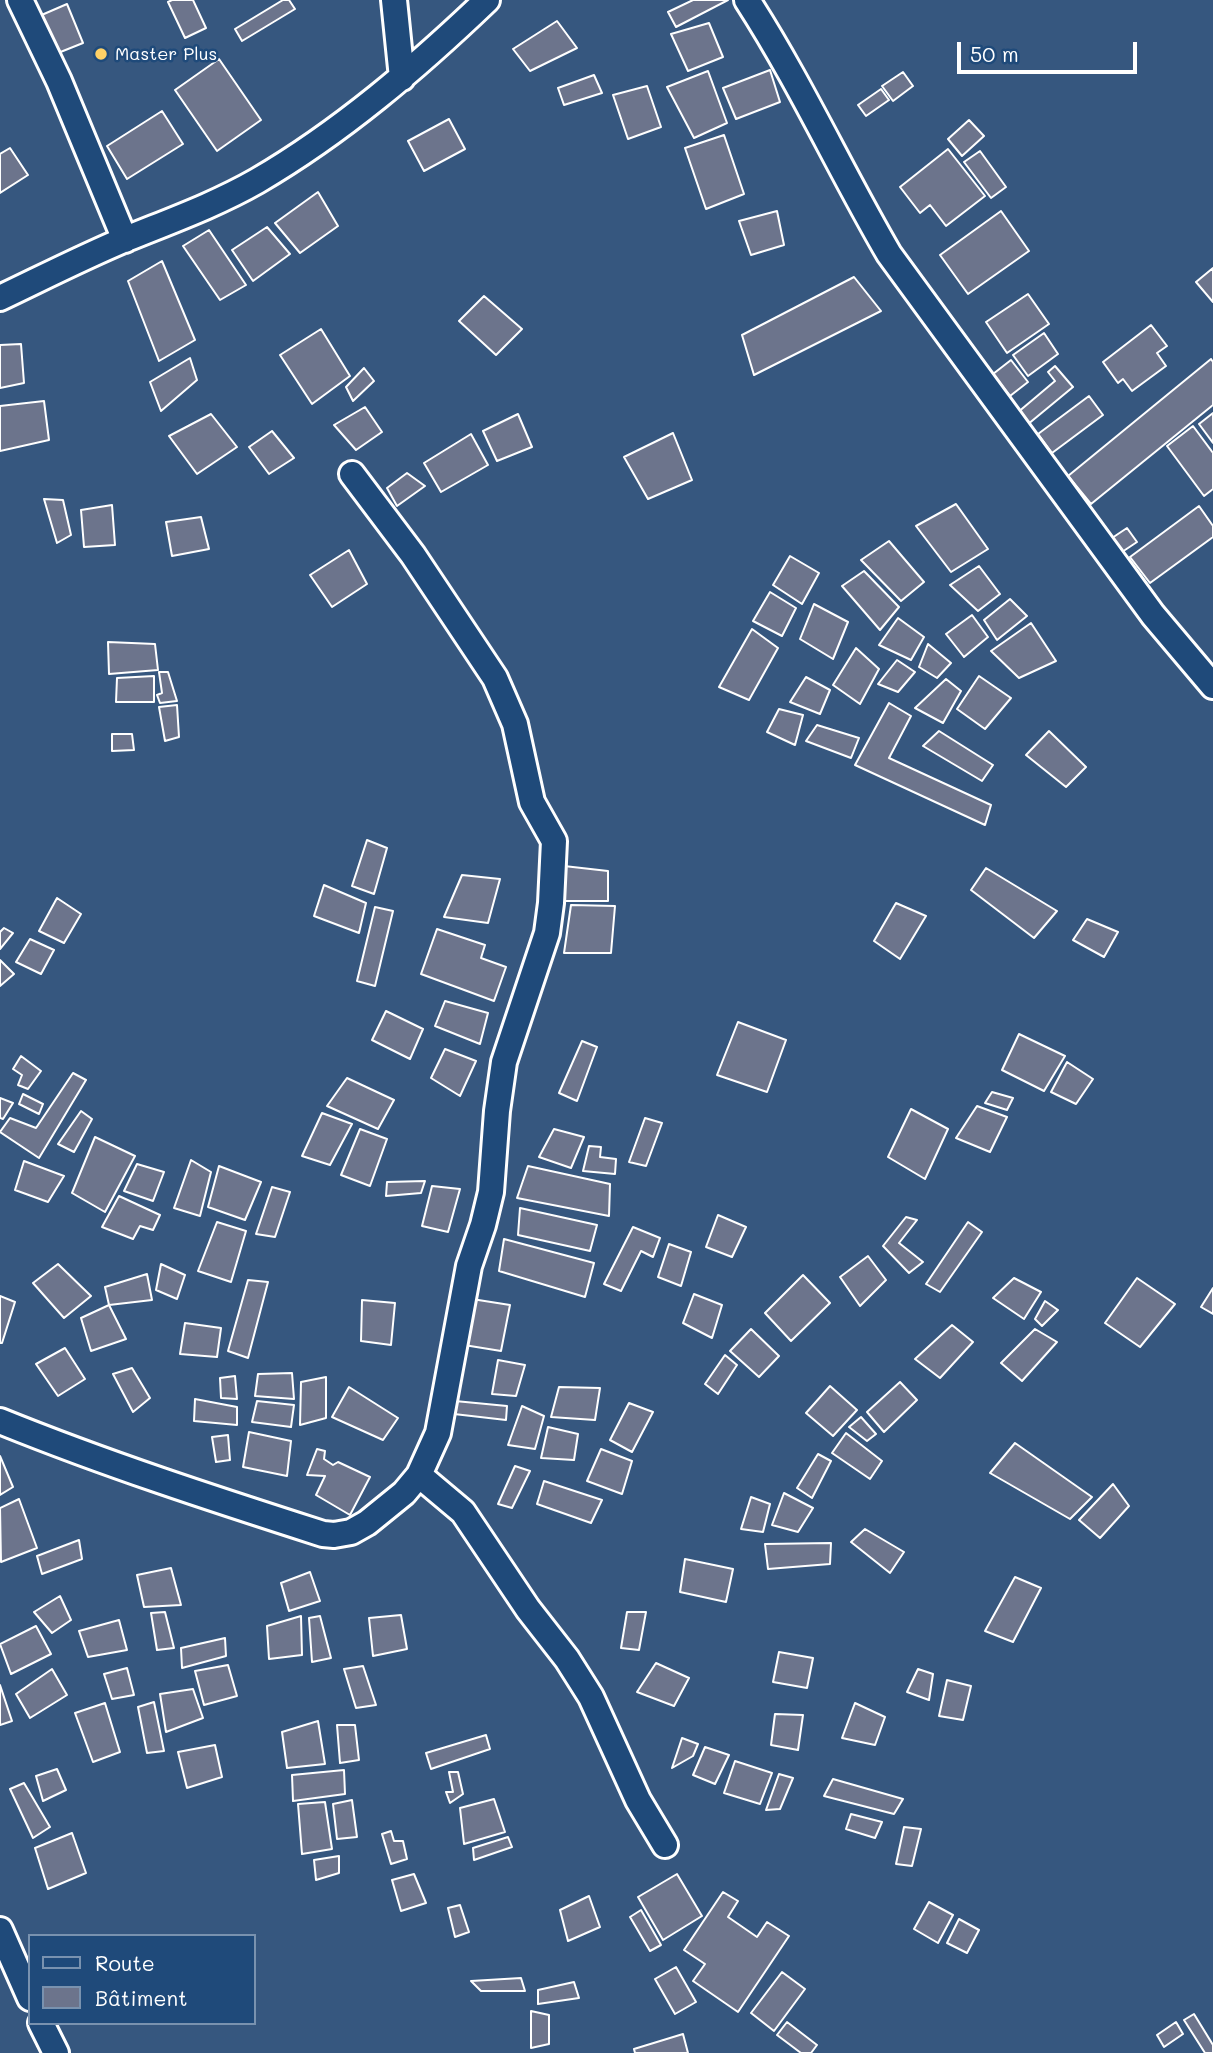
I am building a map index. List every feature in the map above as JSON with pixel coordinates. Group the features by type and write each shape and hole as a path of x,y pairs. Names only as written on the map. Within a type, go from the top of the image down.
{"street":[{"path":"20,0 59,81 125,240"},
{"path":"394,0 402,78"},
{"path":"0,298 125,240 187,216 257,181 305,150 402,78 487,0"},
{"path":"747,0 804,97 889,254 1144,604 1213,686"},
{"path":"0,1421 205,1496 323,1534 334,1535 351,1532 368,1523 404,1493 418,1475 438,1433 469,1266 491,1192 504,1062 547,933 554,841 532,802 515,724 495,678 413,555 352,474"},
{"path":"418,1475 463,1511 528,1609 567,1659 591,1697 638,1800 665,1845"},
{"path":"0,1930 28,1993"},
{"path":"42,2025 55,2053"}],"building":[{"path":"193,0 206,28 185,38 168,2"},
{"path":"283,0 289,0 295,9 242,41 235,29"},
{"path":"693,0 728,0 676,27 668,12"},
{"path":"67,4 83,43 53,55 37,17"},
{"path":"557,21 577,48 530,71 513,49"},
{"path":"709,23 723,57 688,71 671,34"},
{"path":"219,59 261,120 217,151 175,90"},
{"path":"770,70 780,102 736,119 723,88"},
{"path":"708,71 727,123 694,138 667,87"},
{"path":"903,72 913,86 893,101 882,86"},
{"path":"594,75 602,93 564,105 558,88"},
{"path":"647,86 661,127 628,139 613,95"},
{"path":"881,89 889,100 866,116 858,105"},
{"path":"162,111 183,144 127,179 107,146"},
{"path":"449,119 465,149 424,171 408,141"},
{"path":"969,120 984,136 962,156 948,139"},
{"path":"724,135 744,194 706,209 685,148"},
{"path":"10,148 28,175 0,193 0,154"},
{"path":"948,149 985,196 946,226 930,205 920,213 900,187"},
{"path":"980,151 1006,187 991,198 964,162"},
{"path":"318,192 338,226 300,253 275,223"},
{"path":"777,211 784,245 751,255 739,221"},
{"path":"1001,211 1029,251 968,294 940,255"},
{"path":"267,227 290,254 253,281 232,250"},
{"path":"209,230 246,285 220,300 183,246"},
{"path":"162,261 195,340 159,361 128,281"},
{"path":"1213,268 1213,302 1196,282"},
{"path":"854,277 881,311 754,375 742,335"},
{"path":"1028,294 1049,324 1007,353 986,322"},
{"path":"484,296 522,329 496,355 459,321"},
{"path":"1151,325 1167,346 1157,353 1166,366 1132,391 1123,379 1118,383 1103,362"},
{"path":"321,329 350,376 312,404 280,355"},
{"path":"1044,333 1058,354 1028,376 1013,355"},
{"path":"21,344 24,383 0,388 0,345"},
{"path":"190,358 197,380 161,411 150,382"},
{"path":"1211,359 1213,405 1091,504 1068,476"},
{"path":"1011,360 1028,382 1010,396 993,374"},
{"path":"1055,366 1073,387 1027,425 1017,413 1055,381 1048,372"},
{"path":"364,368 374,381 353,401 346,387"},
{"path":"1089,396 1103,415 1052,453 1038,434"},
{"path":"44,401 49,440 0,451 0,406"},
{"path":"365,407 382,432 356,450 334,425"},
{"path":"1213,413 1213,443 1199,424"},
{"path":"211,414 237,447 197,474 169,436"},
{"path":"518,414 532,447 497,461 483,431"},
{"path":"1193,426 1213,453 1213,489 1204,496 1167,446"},
{"path":"272,431 294,458 269,474 249,447"},
{"path":"673,433 692,480 648,499 624,457"},
{"path":"471,434 488,465 441,492 424,463"},
{"path":"407,473 425,486 397,506 387,488"},
{"path":"44,499 63,500 71,535 57,543"},
{"path":"956,504 988,549 951,572 916,526"},
{"path":"112,505 115,545 84,547 81,510"},
{"path":"1199,506 1213,526 1213,537 1150,583 1130,557"},
{"path":"201,517 209,549 172,556 166,522"},
{"path":"1127,528 1137,542 1116,556 1106,542"},
{"path":"889,541 924,582 901,601 861,560"},
{"path":"349,550 367,584 332,607 310,575"},
{"path":"790,556 819,573 802,604 773,585"},
{"path":"979,566 1000,594 978,611 950,585"},
{"path":"864,571 899,607 880,630 842,586"},
{"path":"770,592 796,608 782,636 753,621"},
{"path":"1010,599 1027,616 997,640 984,620"},
{"path":"814,604 848,622 833,659 800,639"},
{"path":"972,615 988,637 964,657 946,634"},
{"path":"898,618 924,637 911,660 879,645"},
{"path":"1031,623 1056,661 1019,678 991,651"},
{"path":"752,629 778,648 749,700 719,687"},
{"path":"108,642 155,644 158,670 109,674"},
{"path":"928,644 951,663 937,678 919,667"},
{"path":"856,648 879,669 860,704 833,685"},
{"path":"897,660 915,672 898,692 878,684"},
{"path":"159,672 168,672 177,701 160,703 157,695 162,693"},
{"path":"154,676 154,702 116,702 117,678"},
{"path":"979,676 1011,698 985,729 957,709"},
{"path":"806,677 830,690 820,714 790,702"},
{"path":"946,679 961,691 943,723 915,708"},
{"path":"889,703 911,716 889,758 991,805 985,825 855,765"},
{"path":"177,705 179,737 165,741 159,707"},
{"path":"779,709 803,715 795,745 767,732"},
{"path":"817,725 859,738 851,758 806,741"},
{"path":"939,731 993,765 982,781 923,746"},
{"path":"1049,731 1086,767 1066,787 1026,755"},
{"path":"112,734 132,734 134,750 112,751"},
{"path":"367,840 387,848 374,894 352,886"},
{"path":"564,866 608,871 608,901 562,901"},
{"path":"986,868 1057,911 1034,938 971,890"},
{"path":"462,875 500,879 488,923 444,917"},
{"path":"324,885 366,903 359,933 314,916"},
{"path":"57,898 81,914 64,943 39,931"},
{"path":"896,903 926,916 900,959 874,941"},
{"path":"571,905 615,906 611,953 564,953"},
{"path":"375,907 393,911 375,986 357,981"},
{"path":"1087,919 1118,932 1104,957 1073,940"},
{"path":"4,928 13,933 0,949 0,932"},
{"path":"437,929 485,945 481,958 506,967 494,1001 421,974"},
{"path":"30,939 54,950 41,974 16,962"},
{"path":"0,960 14,974 0,986"},
{"path":"445,1001 488,1013 480,1044 435,1026"},
{"path":"386,1011 423,1029 410,1059 372,1040"},
{"path":"738,1022 786,1040 767,1092 717,1075"},
{"path":"1019,1034 1065,1056 1044,1091 1002,1070"},
{"path":"582,1041 597,1047 577,1101 559,1093"},
{"path":"445,1049 476,1061 460,1096 431,1078"},
{"path":"21,1056 41,1071 28,1089 18,1085 22,1075 13,1069"},
{"path":"1067,1062 1093,1079 1076,1104 1051,1092"},
{"path":"73,1073 86,1080 39,1158 0,1132 10,1118 36,1128"},
{"path":"347,1078 394,1100 378,1129 327,1106"},
{"path":"992,1092 1013,1098 1007,1110 985,1103"},
{"path":"23,1094 43,1104 39,1114 19,1104"},
{"path":"0,1098 13,1103 3,1119 0,1118"},
{"path":"977,1106 1007,1117 990,1152 956,1138"},
{"path":"911,1109 948,1129 925,1179 888,1157"},
{"path":"81,1111 92,1119 74,1152 58,1144"},
{"path":"322,1113 352,1124 330,1165 302,1156"},
{"path":"645,1118 662,1123 646,1166 629,1162"},
{"path":"360,1129 387,1139 370,1186 341,1175"},
{"path":"554,1129 584,1137 571,1168 539,1157"},
{"path":"95,1137 135,1156 105,1212 72,1193"},
{"path":"589,1146 601,1147 600,1157 616,1159 615,1174 583,1171"},
{"path":"191,1160 211,1172 200,1216 174,1208"},
{"path":"24,1161 64,1176 48,1202 15,1190"},
{"path":"137,1164 164,1172 153,1201 124,1191"},
{"path":"219,1166 261,1182 245,1220 208,1207"},
{"path":"528,1166 610,1184 609,1216 517,1198"},
{"path":"425,1181 421,1193 386,1196 387,1182"},
{"path":"432,1186 460,1189 448,1232 422,1226"},
{"path":"272,1187 290,1192 275,1237 256,1234"},
{"path":"119,1196 160,1215 153,1230 140,1226 133,1239 102,1227"},
{"path":"520,1208 597,1225 590,1251 518,1235"},
{"path":"718,1215 746,1227 732,1257 706,1247"},
{"path":"906,1217 917,1220 899,1243 923,1262 909,1273 883,1246"},
{"path":"217,1222 246,1231 231,1282 198,1271"},
{"path":"968,1222 982,1232 940,1292 926,1284"},
{"path":"633,1227 660,1238 653,1257 641,1251 621,1291 604,1284"},
{"path":"504,1239 594,1263 585,1297 499,1271"},
{"path":"669,1244 691,1252 681,1286 658,1277"},
{"path":"868,1256 886,1280 860,1306 840,1277"},
{"path":"58,1264 91,1296 64,1318 33,1283"},
{"path":"161,1264 185,1275 177,1299 156,1290"},
{"path":"147,1274 152,1300 109,1305 105,1287"},
{"path":"803,1275 830,1303 791,1341 765,1313"},
{"path":"1014,1278 1041,1292 1024,1319 993,1298"},
{"path":"1137,1278 1175,1304 1140,1347 1105,1323"},
{"path":"248,1280 268,1282 248,1358 228,1351"},
{"path":"1213,1288 1213,1314 1201,1307"},
{"path":"694,1294 722,1305 712,1338 683,1323"},
{"path":"0,1296 15,1302 2,1343 0,1343"},
{"path":"472,1299 510,1305 501,1351 464,1345"},
{"path":"362,1300 395,1303 391,1345 361,1341"},
{"path":"1045,1301 1058,1310 1042,1326 1035,1319"},
{"path":"109,1305 126,1339 91,1351 81,1318"},
{"path":"185,1323 221,1328 217,1357 180,1354"},
{"path":"952,1325 973,1342 940,1378 915,1359"},
{"path":"751,1329 779,1356 759,1377 730,1351"},
{"path":"1035,1329 1057,1342 1022,1381 1001,1363"},
{"path":"65,1348 85,1379 58,1396 36,1364"},
{"path":"725,1355 737,1365 718,1394 705,1384"},
{"path":"498,1360 525,1365 516,1396 492,1394"},
{"path":"132,1368 150,1398 133,1412 113,1374"},
{"path":"292,1373 294,1399 255,1396 258,1374"},
{"path":"235,1376 237,1399 221,1398 220,1378"},
{"path":"326,1377 326,1418 300,1425 301,1382"},
{"path":"900,1382 917,1400 884,1432 867,1412"},
{"path":"830,1386 857,1410 833,1436 806,1413"},
{"path":"349,1387 398,1418 383,1440 332,1417"},
{"path":"559,1387 600,1388 595,1420 551,1417"},
{"path":"195,1399 237,1407 237,1425 194,1421"},
{"path":"257,1401 294,1405 291,1427 252,1422"},
{"path":"455,1401 507,1406 506,1420 454,1414"},
{"path":"629,1403 653,1412 632,1452 610,1440"},
{"path":"522,1406 544,1416 535,1449 508,1445"},
{"path":"861,1417 876,1434 867,1441 849,1427"},
{"path":"548,1427 578,1434 574,1460 541,1458"},
{"path":"249,1432 291,1441 287,1476 243,1467"},
{"path":"846,1433 882,1461 870,1479 832,1453"},
{"path":"228,1435 230,1460 216,1462 212,1437"},
{"path":"1015,1443 1092,1497 1070,1519 990,1473"},
{"path":"317,1449 325,1451 324,1459 333,1465 338,1462 370,1477 350,1515 316,1495 325,1476 307,1475"},
{"path":"601,1449 632,1461 622,1494 587,1481"},
{"path":"818,1454 831,1461 812,1498 797,1488"},
{"path":"0,1456 13,1487 0,1495"},
{"path":"515,1466 530,1471 512,1508 498,1504"},
{"path":"544,1481 602,1500 591,1523 537,1504"},
{"path":"1113,1484 1129,1506 1100,1538 1079,1520"},
{"path":"784,1493 813,1508 798,1532 772,1525"},
{"path":"751,1497 770,1504 763,1532 741,1529"},
{"path":"19,1499 37,1548 1,1562 0,1508"},
{"path":"865,1529 904,1552 890,1573 851,1542"},
{"path":"79,1540 82,1559 42,1574 37,1556"},
{"path":"831,1543 830,1564 768,1569 765,1544"},
{"path":"685,1559 733,1569 726,1602 680,1592"},
{"path":"171,1568 181,1605 144,1607 137,1575"},
{"path":"310,1572 320,1601 289,1611 281,1583"},
{"path":"1015,1577 1041,1588 1013,1642 985,1631"},
{"path":"60,1596 71,1620 52,1633 34,1612"},
{"path":"165,1612 174,1648 157,1650 151,1613"},
{"path":"627,1612 646,1612 639,1650 621,1648"},
{"path":"401,1615 407,1649 373,1656 369,1618"},
{"path":"301,1616 302,1655 269,1659 267,1626"},
{"path":"320,1616 331,1658 312,1662 309,1618"},
{"path":"119,1620 127,1650 88,1657 79,1631"},
{"path":"36,1626 51,1654 11,1674 0,1644"},
{"path":"225,1638 226,1656 182,1668 181,1648"},
{"path":"779,1652 813,1658 807,1688 773,1682"},
{"path":"656,1663 689,1678 674,1706 637,1692"},
{"path":"228,1665 237,1696 204,1705 195,1671"},
{"path":"363,1666 376,1705 356,1708 344,1669"},
{"path":"127,1668 134,1695 112,1699 104,1674"},
{"path":"52,1669 67,1695 30,1718 16,1694"},
{"path":"918,1669 933,1674 929,1700 907,1692"},
{"path":"947,1680 971,1686 963,1720 939,1716"},
{"path":"0,1685 12,1721 0,1725"},
{"path":"193,1689 203,1718 166,1732 160,1694"},
{"path":"154,1702 164,1751 147,1753 138,1707"},
{"path":"105,1703 120,1752 93,1762 75,1713"},
{"path":"855,1703 885,1717 875,1745 842,1738"},
{"path":"775,1714 803,1715 798,1750 771,1745"},
{"path":"318,1721 325,1764 287,1768 282,1732"},
{"path":"337,1725 355,1725 359,1760 340,1763"},
{"path":"486,1735 490,1749 431,1769 426,1753"},
{"path":"682,1738 698,1744 693,1756 672,1768"},
{"path":"215,1745 222,1777 187,1788 178,1752"},
{"path":"705,1747 729,1755 715,1784 693,1775"},
{"path":"735,1761 772,1773 760,1804 724,1793"},
{"path":"57,1769 66,1790 43,1801 36,1776"},
{"path":"344,1770 345,1794 293,1801 292,1775"},
{"path":"449,1772 458,1772 463,1794 450,1803 446,1792 453,1792"},
{"path":"779,1774 793,1778 780,1809 766,1810"},
{"path":"833,1779 903,1799 894,1814 824,1796"},
{"path":"24,1783 50,1827 33,1838 10,1789"},
{"path":"494,1799 505,1832 464,1844 460,1808"},
{"path":"352,1800 357,1837 337,1839 333,1804"},
{"path":"325,1802 332,1849 302,1854 298,1804"},
{"path":"851,1814 882,1822 875,1838 846,1829"},
{"path":"904,1827 921,1829 912,1866 896,1864"},
{"path":"391,1831 394,1841 403,1841 407,1859 391,1864 382,1834"},
{"path":"72,1833 86,1873 48,1889 35,1848"},
{"path":"508,1837 512,1847 474,1860 473,1848"},
{"path":"339,1856 339,1873 316,1880 314,1860"},
{"path":"414,1874 426,1903 401,1911 392,1880"},
{"path":"677,1874 702,1916 663,1940 638,1897"},
{"path":"723,1892 738,1901 728,1917 757,1937 767,1922 789,1936 738,2012 693,1981 705,1964 684,1950"},
{"path":"589,1896 600,1927 568,1941 560,1910"},
{"path":"929,1902 953,1915 938,1943 914,1929"},
{"path":"460,1905 469,1932 455,1937 448,1908"},
{"path":"641,1910 661,1945 650,1951 630,1917"},
{"path":"959,1919 979,1930 967,1953 947,1943"},
{"path":"676,1967 696,2002 675,2014 655,1979"},
{"path":"782,1972 805,1989 774,2031 751,2013"},
{"path":"521,1978 525,1991 481,1991 471,1981"},
{"path":"574,1982 579,1998 538,2004 538,1990"},
{"path":"531,2011 549,2015 549,2044 531,2048"},
{"path":"1194,2014 1213,2045 1213,2053 1205,2053 1184,2020"},
{"path":"787,2022 817,2045 811,2053 801,2053 777,2035"},
{"path":"1176,2022 1183,2034 1164,2047 1157,2035"},
{"path":"683,2034 688,2053 635,2053 634,2049"}],"place":[{"name":"Master Plus","path":"101,54"}]}
